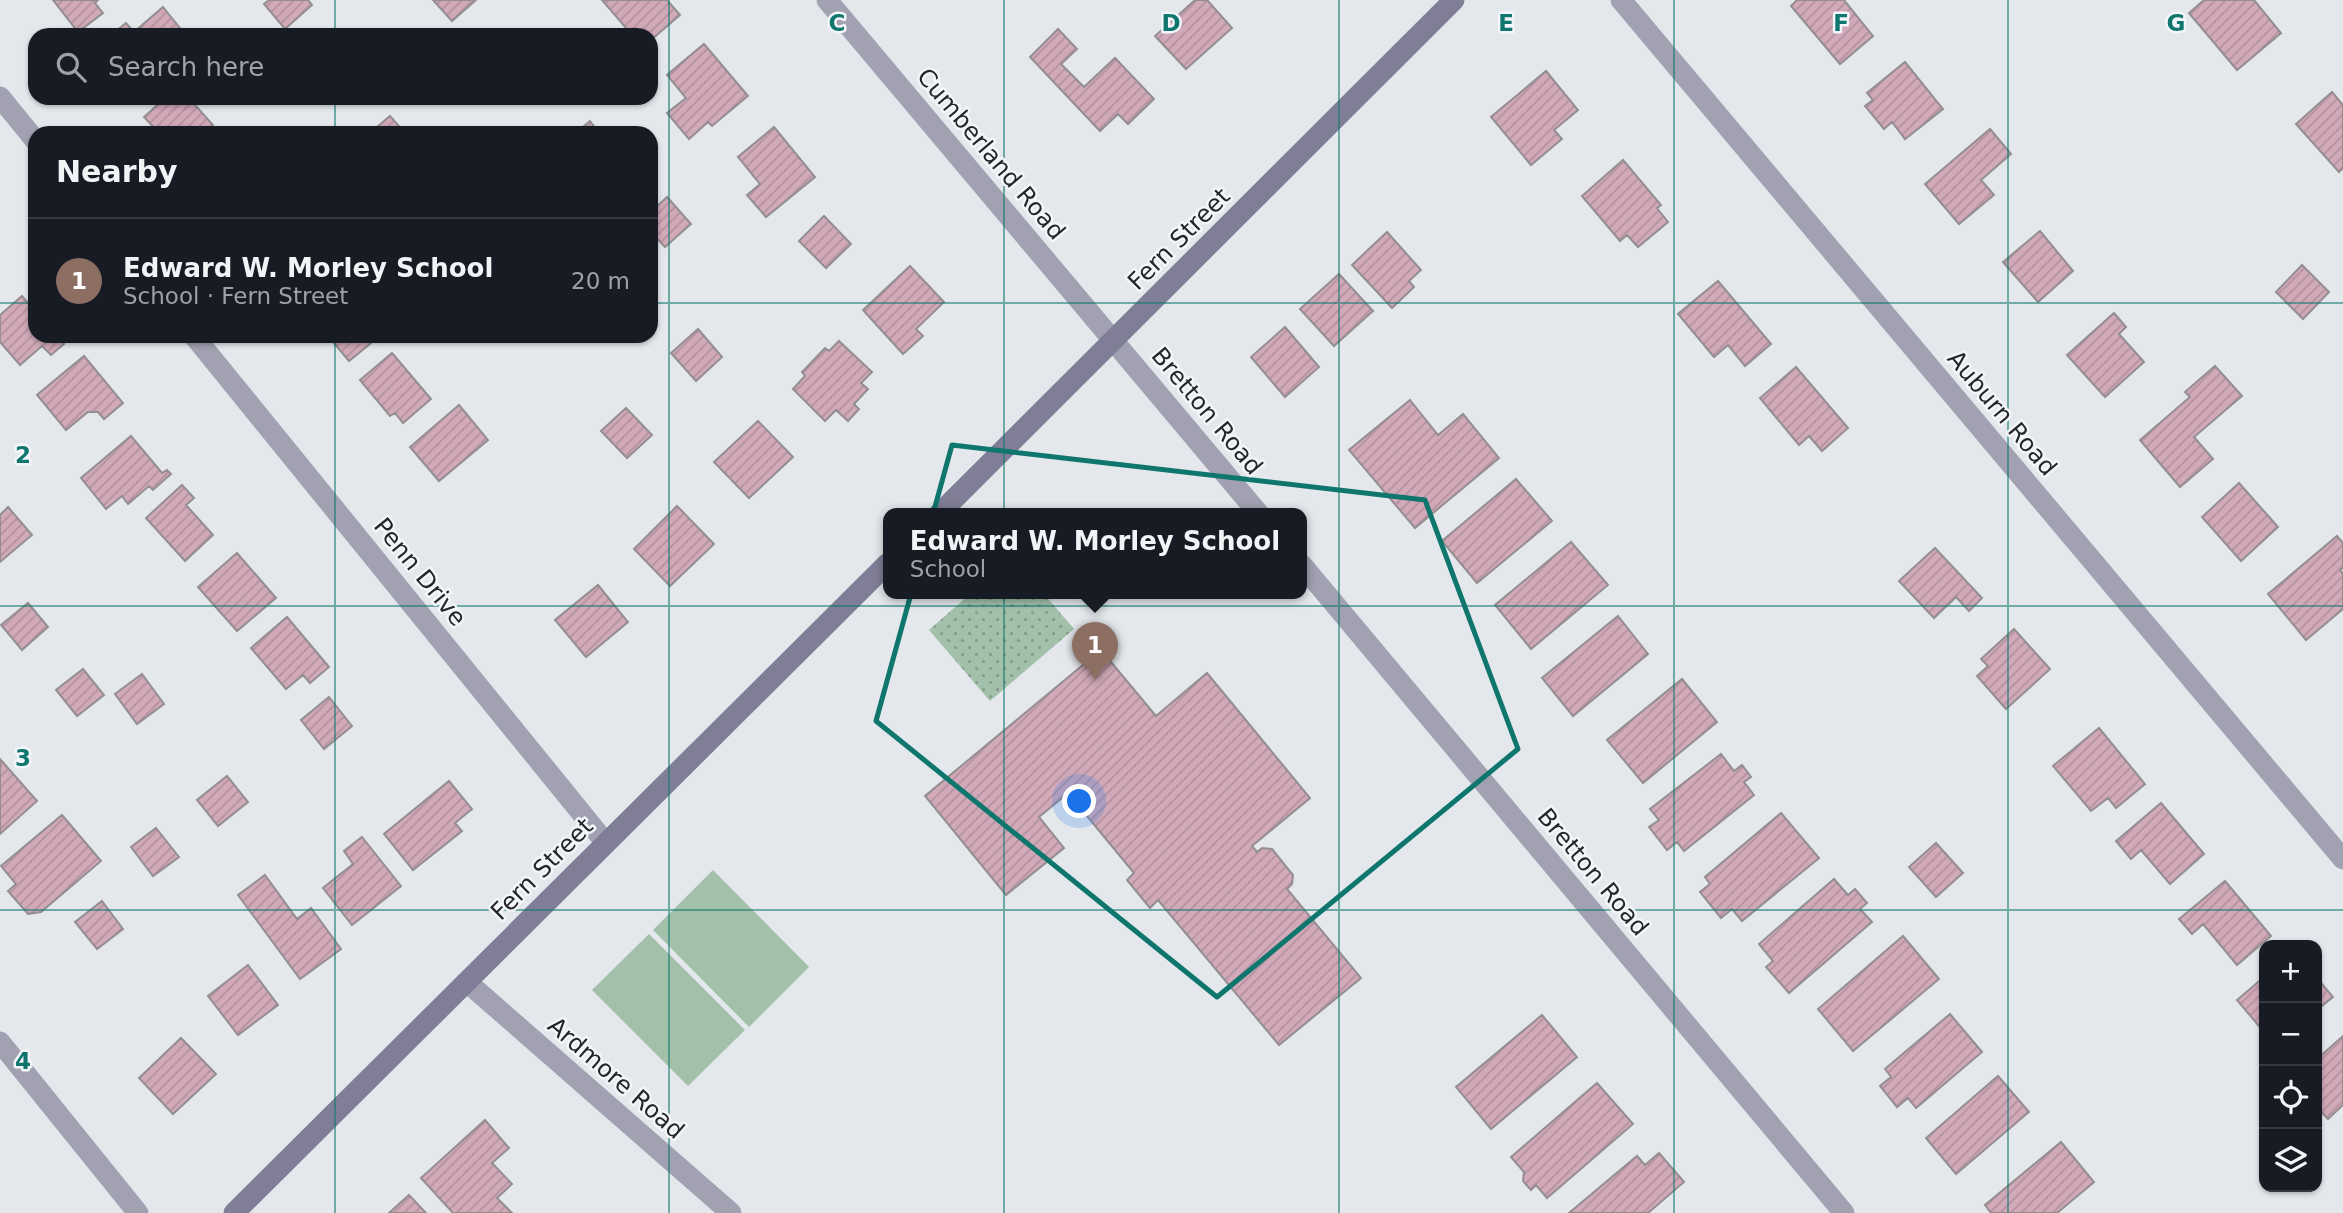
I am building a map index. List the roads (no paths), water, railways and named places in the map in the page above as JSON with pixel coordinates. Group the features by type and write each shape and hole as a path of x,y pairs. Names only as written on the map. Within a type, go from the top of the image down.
{"street":[{"name":"Cumberland Road","path":"827,0 1115,341"},
{"name":"Fern Street","path":"945,508 1454,0"},
{"name":"Auburn Road","path":"1621,0 2343,859"},
{"path":"0,97 28,131"},
{"name":"Bretton Road","path":"1115,341 1254,508"},
{"name":"Penn Drive","path":"200,343 605,842"},
{"name":"Fern Street","path":"234,1213 883,568"},
{"name":"Bretton Road","path":"1307,572 1844,1213"},
{"name":"Ardmore Road","path":"467,982 731,1213"},
{"path":"0,1042 138,1213"}],"place":[{"name":"Edward W. Morley School","path":"1095,680"}]}
